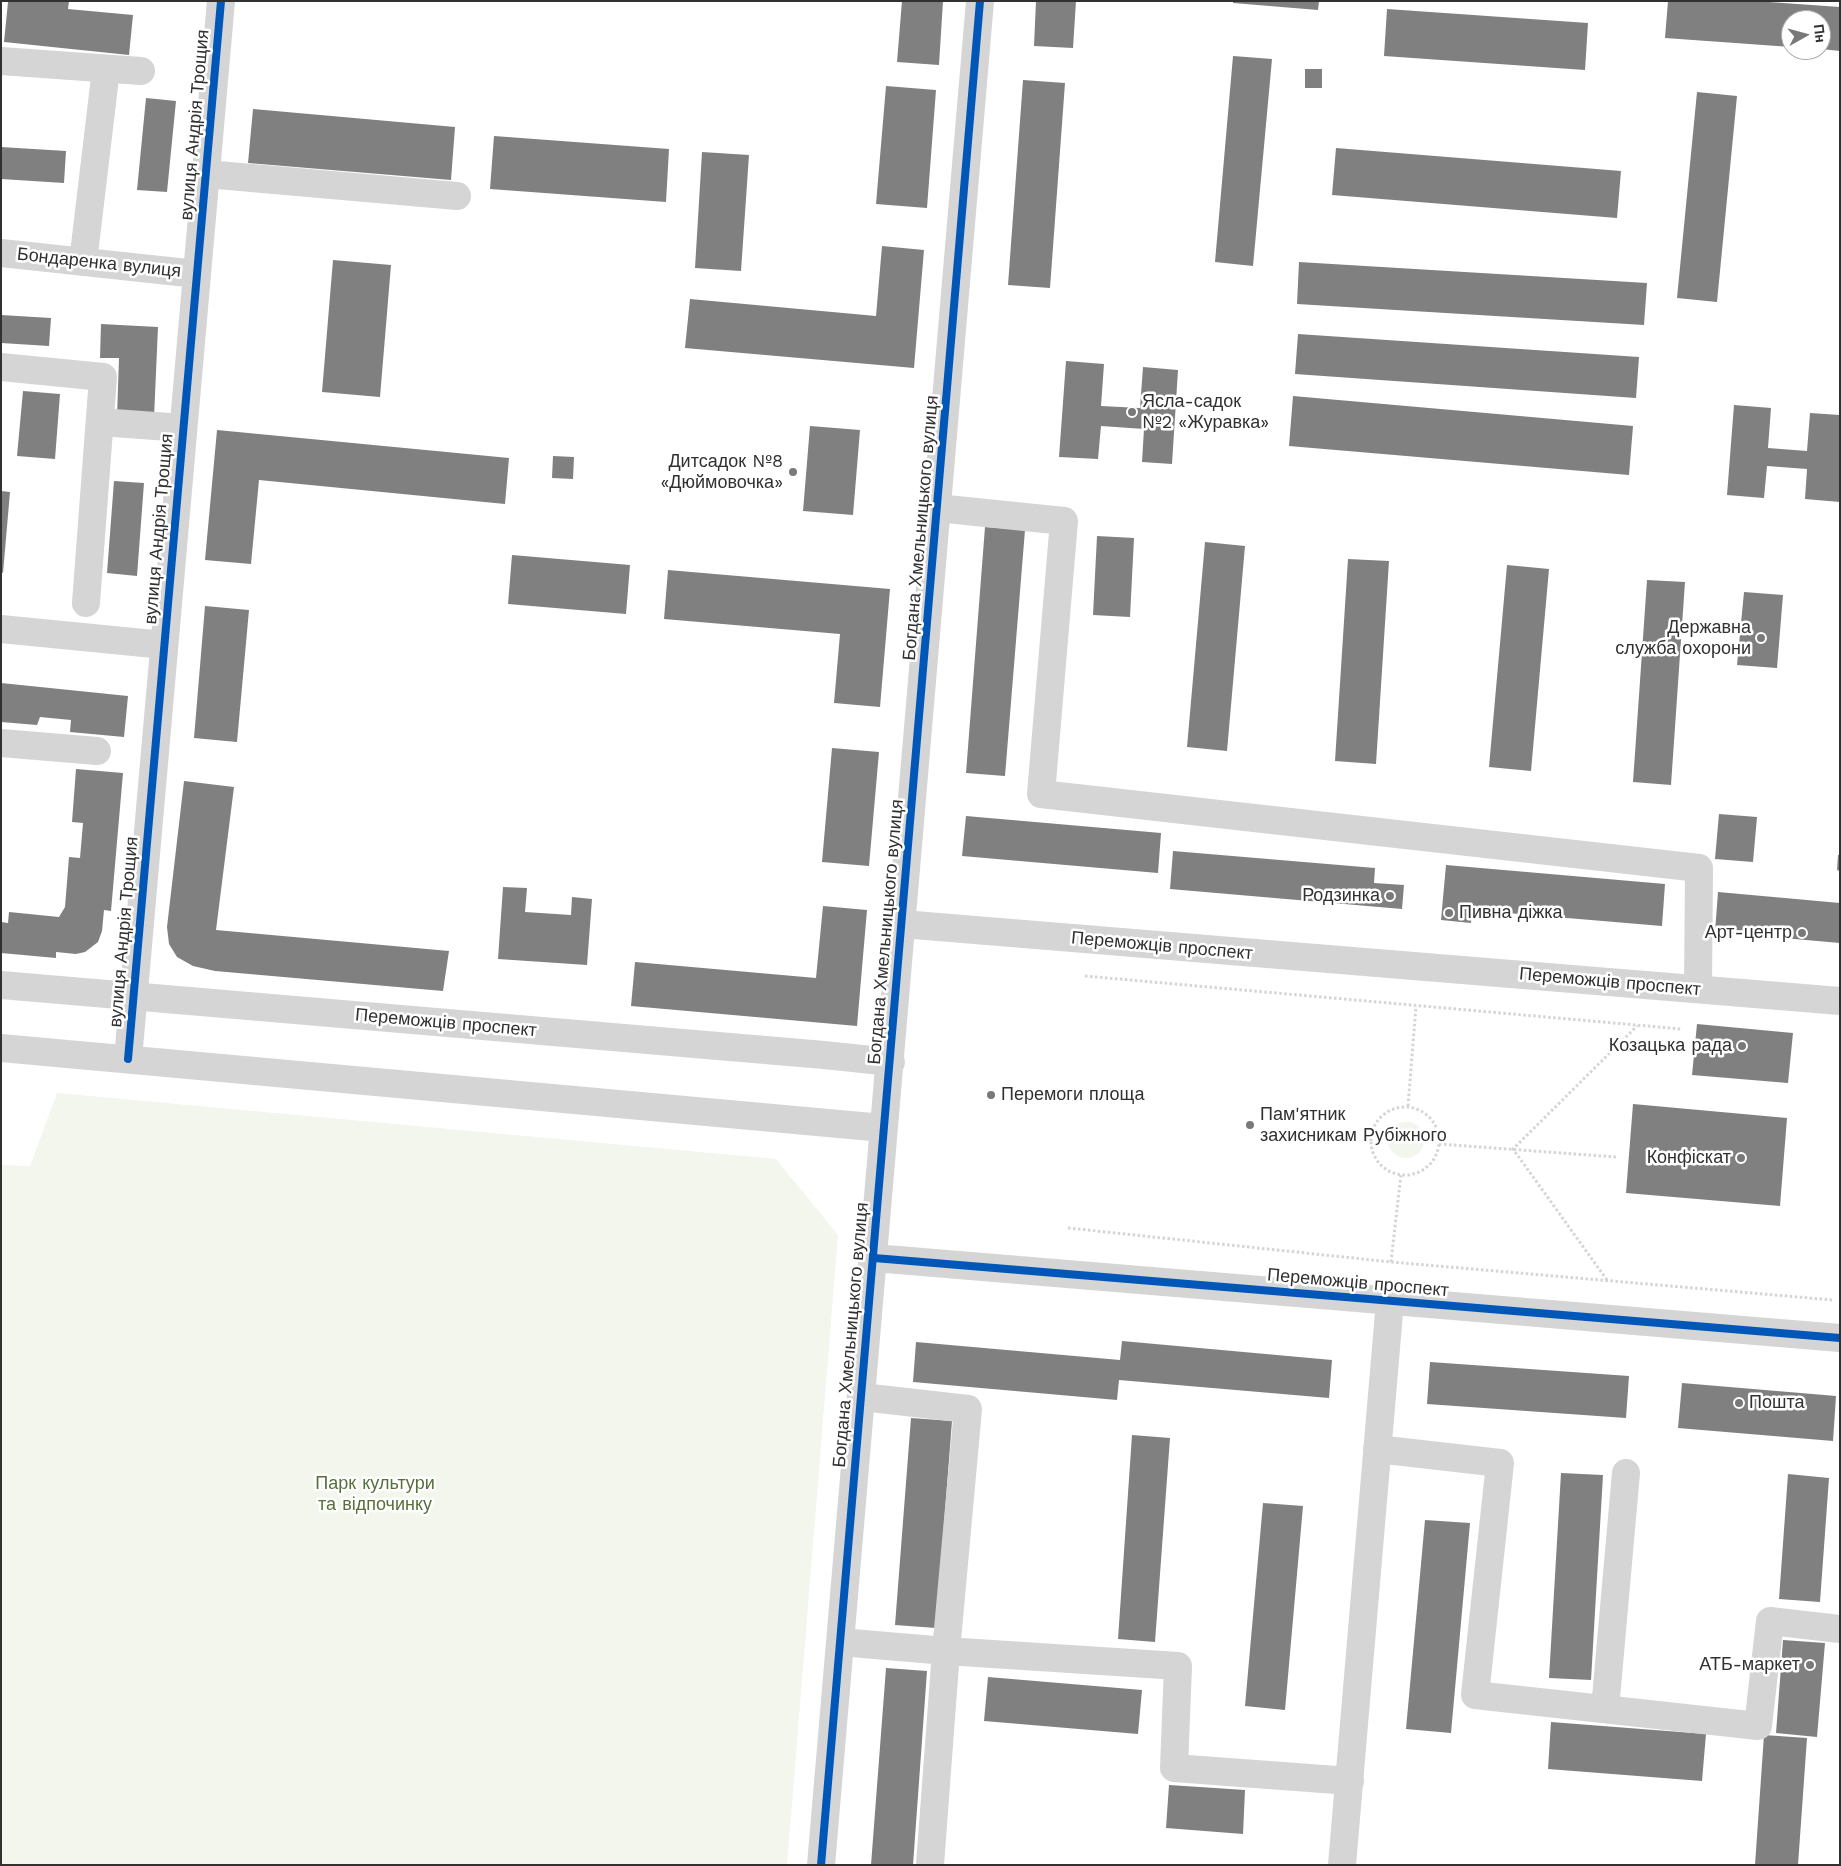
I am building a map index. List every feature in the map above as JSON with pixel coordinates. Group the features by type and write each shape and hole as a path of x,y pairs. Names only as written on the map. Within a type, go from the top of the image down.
{"street":[{"name":"вулиця Андрія Трощия","path":"128,1059 221,1"},
{"name":"Богдана Хмельницького вулиця","path":"821,1865 980,1"},
{"path":"1,61 141,72"},
{"path":"83,262 106,69"},
{"path":"206,174 457,196"},
{"name":"Бондаренка вулиця","path":"1,253 197,274"},
{"path":"1,367 104,377 86,603"},
{"path":"100,422 184,428"},
{"path":"938,508 1064,521 1041,794 1699,868 1698,989"},
{"path":"1,629 164,645"},
{"path":"1,743 97,751"},
{"name":"Переможців проспект","path":"902,924 1840,1001"},
{"name":"Переможців проспект","path":"1,985 804,1053 890,1062"},
{"path":"1,1048 883,1128"},
{"name":"Переможців проспект","path":"874,1258 1840,1338"},
{"path":"1342,1865 1390,1301"},
{"path":"862,1397 968,1409 946,1651 930,1865"},
{"path":"1378,1449 1500,1463 1475,1695 1758,1726 1770,1621 1840,1629"},
{"path":"1605,1709 1626,1472"},
{"path":"840,1642 1178,1666 1174,1768 1350,1781"}],"path":[{"path":"1085,976 1681,1029"},
{"path":"1408,1106 1416,1006"},
{"path":"1513,1149 1638,1025"},
{"path":"1408,1106 1428,1115 1437,1128 1439,1144 1436,1155 1430,1164 1420,1172 1409,1175 1386,1169 1372,1151 1370,1139 1373,1127 1379,1118 1392,1109 1408,1106"},
{"path":"1439,1144 1616,1157"},
{"path":"1513,1149 1608,1280"},
{"path":"1391,1262 1401,1174"},
{"path":"1068,1228 1391,1262 1833,1300"}],"green space":[{"name":"Парк культури та відпочинку","path":"57,1093 776,1159 838,1235 787,1865 1,1865 1,1165 30,1166"},
{"path":"1406,1122 1413,1123 1419,1127 1423,1133 1423,1147 1419,1153 1413,1157 1406,1158 1399,1157 1393,1153 1389,1147 1388,1140 1389,1133 1393,1127 1399,1123"}],"building":[{"path":"69,1 68,9 133,15 129,55 4,42 8,2"},
{"path":"902,1 943,1 939,65 897,62"},
{"path":"1036,1 1076,1 1073,48 1034,46"},
{"path":"1233,1 1319,1 1318,10 1233,3"},
{"path":"1668,1 1755,1 1840,7 1840,51 1831,50 1831,10 1781,10 1781,46 1665,38"},
{"path":"1387,9 1588,23 1585,70 1384,56"},
{"path":"1233,56 1272,59 1253,266 1215,262"},
{"path":"1305,69 1322,69 1322,88 1305,88"},
{"path":"1023,80 1065,83 1050,288 1008,285"},
{"path":"886,86 936,90 927,208 876,204"},
{"path":"1697,92 1737,96 1717,302 1677,298"},
{"path":"146,98 176,101 167,192 137,190"},
{"path":"253,109 455,127 451,180 248,163"},
{"path":"494,136 669,149 666,202 490,189"},
{"path":"1,147 66,151 64,183 1,179"},
{"path":"1336,148 1621,171 1617,218 1332,195"},
{"path":"702,152 749,155 741,271 695,268"},
{"path":"882,246 924,250 914,368 685,348 690,299 876,316"},
{"path":"333,260 391,265 380,397 322,392"},
{"path":"1299,262 1647,283 1644,325 1297,304"},
{"path":"1,315 51,318 49,346 1,343"},
{"path":"101,324 158,327 154,418 117,417 119,358 100,358"},
{"path":"1298,334 1639,357 1636,398 1295,374"},
{"path":"1066,361 1104,364 1101,406 1140,408 1143,367 1178,370 1172,464 1142,462 1144,429 1101,426 1098,459 1059,457"},
{"path":"23,391 60,394 55,459 17,456"},
{"path":"1293,396 1633,426 1629,475 1289,446"},
{"path":"1734,405 1771,408 1768,448 1807,451 1810,413 1840,415 1840,502 1805,499 1807,469 1767,466 1764,498 1727,495"},
{"path":"810,426 860,430 853,515 803,511"},
{"path":"217,430 509,458 505,504 259,480 251,564 205,560"},
{"path":"553,456 574,457 573,479 552,478"},
{"path":"114,481 144,483 137,576 107,573"},
{"path":"1,491 10,492 3,573 1,572"},
{"path":"985,527 1025,530 1005,776 966,773"},
{"path":"1097,536 1134,538 1130,617 1093,615"},
{"path":"1205,542 1245,546 1227,751 1187,747"},
{"path":"512,555 630,565 626,614 508,604"},
{"path":"1348,559 1389,561 1376,764 1335,761"},
{"path":"1507,565 1549,569 1531,771 1489,767"},
{"path":"668,570 890,589 880,707 834,703 840,634 664,619"},
{"path":"1647,580 1685,582 1671,785 1633,782"},
{"path":"1744,592 1783,595 1777,668 1737,665"},
{"path":"205,606 249,610 237,742 194,738"},
{"path":"1,683 128,696 124,737 70,732 71,720 40,717 37,725 1,722"},
{"path":"832,748 879,752 869,866 822,862"},
{"path":"76,769 123,773 111,911 104,910 102,931 98,942 85,952 76,954 56,952 56,958 1,953 1,922 8,923 9,912 59,917 65,907 69,857 80,858 83,823 72,822"},
{"path":"184,781 234,787 216,930 449,951 443,991 215,971 193,966 177,957 169,944 167,927"},
{"path":"1719,814 1757,817 1753,862 1715,859"},
{"path":"966,816 1161,833 1158,873 962,856"},
{"path":"1173,851 1375,868 1374,883 1404,885 1402,909 1170,889"},
{"path":"1838,855 1840,855 1840,871 1837,870"},
{"path":"1446,865 1665,884 1662,926 1472,910 1471,923 1441,920"},
{"path":"503,887 527,888 525,912 571,915 572,897 592,899 587,965 498,959"},
{"path":"1718,892 1840,903 1840,943 1715,932"},
{"path":"823,906 867,910 857,1026 631,1006 635,962 816,978"},
{"path":"1697,1024 1793,1033 1788,1083 1692,1075"},
{"path":"1633,1104 1787,1118 1780,1206 1626,1193"},
{"path":"1122,1341 1332,1360 1329,1398 1119,1380 1117,1400 913,1382 916,1342 1120,1360"},
{"path":"1430,1362 1629,1376 1626,1418 1427,1404"},
{"path":"1682,1383 1836,1396 1833,1441 1678,1428"},
{"path":"911,1418 952,1421 936,1628 895,1625"},
{"path":"1132,1435 1170,1438 1155,1642 1118,1639"},
{"path":"1561,1473 1603,1475 1591,1680 1549,1678"},
{"path":"1788,1474 1829,1478 1820,1602 1779,1599"},
{"path":"1263,1503 1303,1506 1285,1710 1245,1706"},
{"path":"1425,1520 1470,1523 1451,1733 1406,1729"},
{"path":"1783,1640 1825,1643 1817,1737 1776,1733"},
{"path":"886,1668 927,1671 913,1865 871,1865"},
{"path":"988,1677 1142,1690 1138,1734 984,1721"},
{"path":"1551,1722 1706,1734 1702,1781 1548,1769"},
{"path":"1764,1735 1807,1738 1798,1865 1755,1865"},
{"path":"1169,1785 1245,1790 1243,1834 1166,1828"}],"cycle path":[{"path":"128,1059 221,1"},
{"path":"821,1865 980,1"},
{"path":"874,1258 1840,1338"}],"place":[{"name":"Ясла-садок №2 «Журавка»","path":"1132,412"},
{"name":"Дитсадок №8 «Дюймовочка»","path":"793,472"},
{"name":"Державна служба охорони","path":"1761,638"},
{"name":"Родзинка","path":"1390,896"},
{"name":"Пивна діжка","path":"1449,913"},
{"name":"Арт-центр","path":"1802,933"},
{"name":"Козацька рада","path":"1742,1046"},
{"name":"Перемоги площа","path":"991,1095"},
{"name":"Пам'ятник захисникам Рубіжного","path":"1250,1125"},
{"name":"Конфіскат","path":"1741,1158"},
{"name":"Пошта","path":"1739,1403"},
{"name":"АТБ-маркет","path":"1810,1665"}]}
